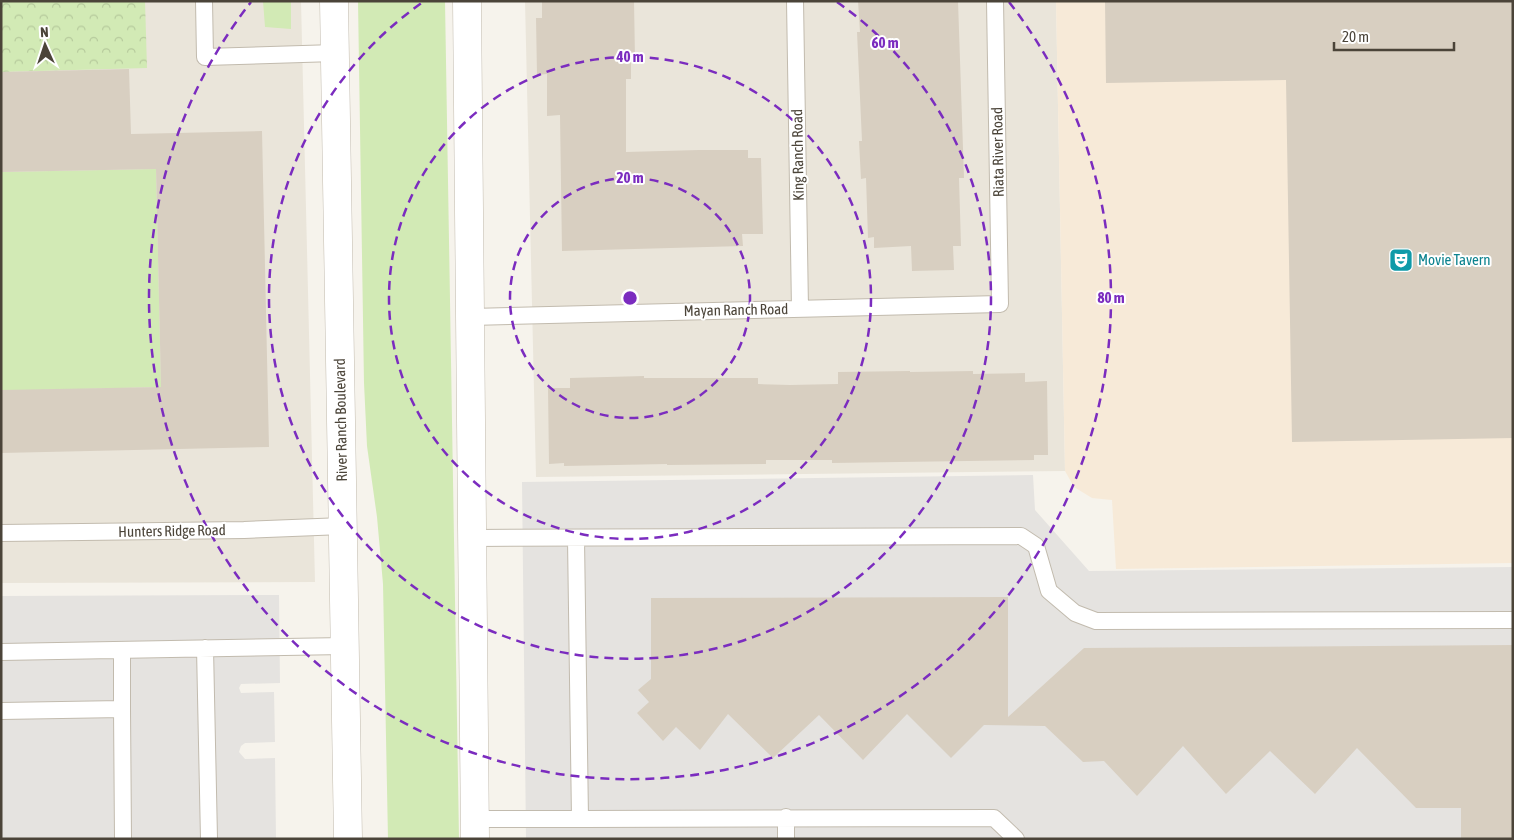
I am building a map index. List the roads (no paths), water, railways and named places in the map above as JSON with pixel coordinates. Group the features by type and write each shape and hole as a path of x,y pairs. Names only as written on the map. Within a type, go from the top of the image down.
{"street":[{"name":"River Ranch Boulevard","path":"334,1 348,839"},
{"path":"467,1 475,829"}],"lane":[{"path":"204,1 205,57 335,53"},
{"name":"King Ranch Road","path":"795,1 800,309"},
{"name":"Riata River Road","path":"995,1 1000,304"},
{"name":"Mayan Ranch Road","path":"471,317 1000,304"},
{"name":"Hunters Ridge Road","path":"1,533 244,530 343,526"},
{"path":"473,538 1021,536 1036,546 1049,591 1075,613 1096,621 1513,620"},
{"path":"576,539 580,819"},
{"path":"1,652 345,646"},
{"path":"205,648 209,839"},
{"path":"122,650 123,839"},
{"path":"1,711 122,709"},
{"path":"475,829 580,819 786,817 994,818 1016,839"},
{"path":"786,817 786,839"}],"place":[{"name":"Movie Tavern","path":"1401,260"}]}
